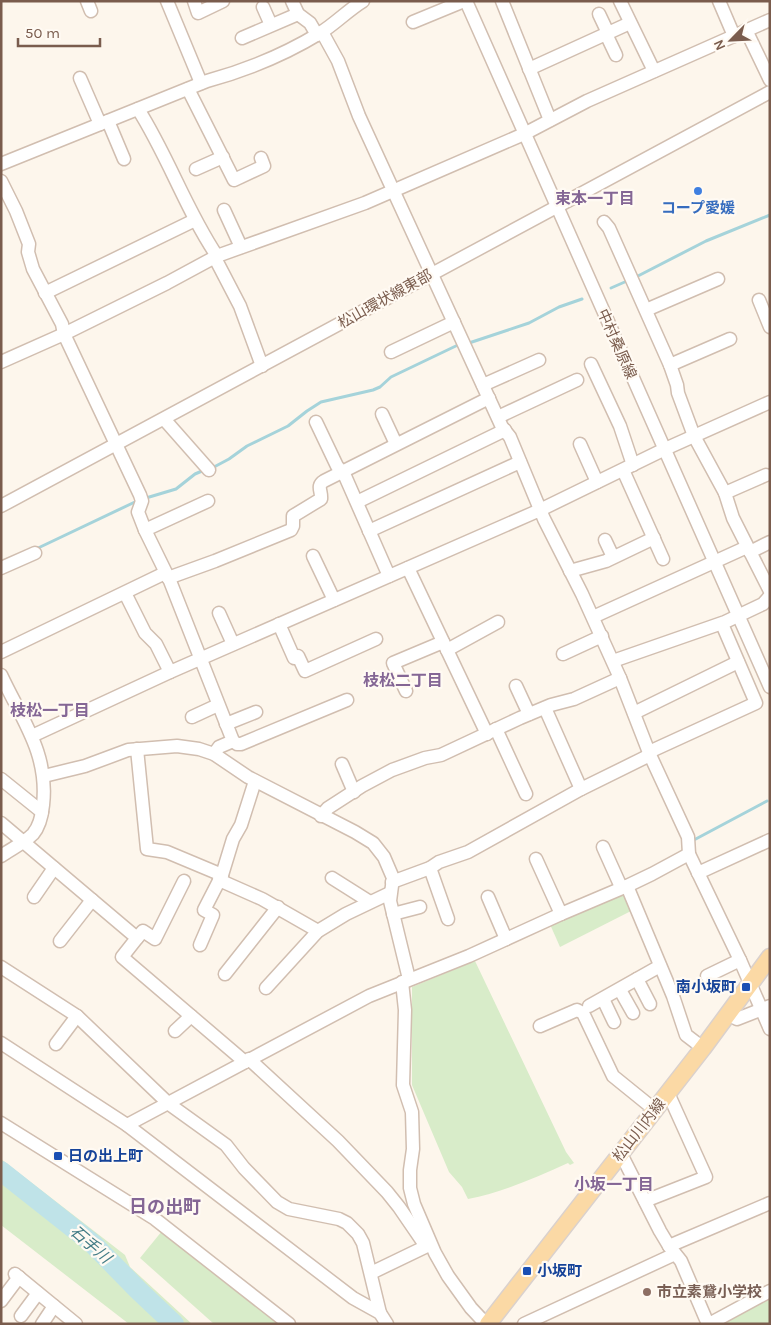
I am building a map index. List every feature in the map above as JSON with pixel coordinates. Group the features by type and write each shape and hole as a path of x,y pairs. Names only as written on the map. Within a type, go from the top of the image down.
{"main road":[{"name":"松山川内線","path":"487,1324 703,1048 770,957"}],"street":[{"path":"167,1 201,83"},
{"path":"194,1 198,13 223,1"},
{"path":"292,1 298,14 310,23 338,61 359,116 392,191 498,417 510,437 540,510 602,636 649,754 688,837 689,854 750,984 766,1008 770,1029"},
{"path":"1,164 201,83 236,73 273,59 319,34 363,1"},
{"path":"413,22 465,1"},
{"name":"中村桑原線","path":"465,1 770,687"},
{"path":"502,1 550,120"},
{"path":"620,1 654,71"},
{"path":"719,1 770,80"},
{"path":"263,7 271,25"},
{"path":"242,38 298,14"},
{"path":"599,14 616,55"},
{"path":"2,358 64,334 216,257 365,203 524,134 587,101 770,20"},
{"path":"529,69 630,23"},
{"path":"80,78 124,159"},
{"path":"188,89 234,180 264,166 260,158"},
{"name":"松山環状線東部","path":"1,506 770,92"},
{"path":"138,109 153,134 240,306 262,366"},
{"path":"196,169 222,157"},
{"path":"1,181 16,211 29,244 28,252 33,269 62,324 64,334 140,495 142,501 138,512 166,575 233,741 241,744 347,700"},
{"path":"224,210 241,247"},
{"path":"45,293 195,220"},
{"path":"604,222 609,228 670,365 678,394 694,436 725,493 733,518 770,591"},
{"path":"646,310 718,279"},
{"path":"759,300 770,326"},
{"path":"391,352 454,322"},
{"path":"670,365 730,339"},
{"path":"483,385 539,360"},
{"path":"592,364 620,426 628,467 663,559"},
{"path":"498,417 577,380"},
{"path":"1,652 125,592 166,575 215,562 291,530 293,516 321,499 320,484 489,398"},
{"path":"32,736 199,659 540,510 665,449 770,402"},
{"path":"382,414 396,444"},
{"path":"164,419 209,470"},
{"path":"316,422 337,466 345,476 389,576"},
{"path":"356,502 505,430"},
{"path":"580,444 597,482"},
{"path":"369,531 520,462"},
{"path":"725,493 766,475"},
{"path":"145,530 208,500"},
{"path":"570,571 613,558 654,538"},
{"path":"605,540 613,558"},
{"path":"593,617 715,562 770,542"},
{"path":"1,568 35,553"},
{"path":"313,556 334,600"},
{"path":"408,568 445,646 526,794"},
{"path":"125,592 145,633 156,644 170,672"},
{"path":"613,661 722,624 763,604 770,596"},
{"path":"219,612 233,644"},
{"path":"406,691 393,663 445,646 498,622"},
{"path":"279,624 294,658 298,656 305,671 376,639"},
{"path":"266,988 318,931 346,914 439,862 468,852 581,789 756,703 722,624"},
{"path":"563,654 602,636"},
{"path":"634,713 738,662"},
{"path":"321,816 328,808 392,770 425,758 441,755 529,714 574,699 620,678"},
{"path":"1,856 32,834 37,827 42,812 44,776 32,736 2,679"},
{"path":"516,686 529,714"},
{"path":"192,717 218,705"},
{"path":"545,708 581,789"},
{"path":"226,724 256,712"},
{"path":"214,754 219,747 233,741"},
{"path":"44,776 85,766 128,750 177,746 199,749 214,754 255,781 373,843 384,857 393,878 391,888 393,914 405,980 403,1085 412,1112 410,1188 429,1245 452,1283 471,1308 487,1324"},
{"path":"137,749 147,849 167,852 220,877 278,907 318,931"},
{"path":"342,764 354,792"},
{"path":"1,779 42,812"},
{"path":"200,945 213,915 204,910 220,877 233,839 241,825 255,781"},
{"path":"1,823 137,938"},
{"path":"698,873 770,840"},
{"path":"603,847 624,887 660,966 673,996 686,1035 703,1048"},
{"path":"127,1125 369,996 469,956 624,887 689,854"},
{"path":"536,860 561,914"},
{"path":"34,897 54,868"},
{"path":"430,868 448,919"},
{"path":"332,878 370,902"},
{"path":"184,881 155,939 143,931 122,957 247,1061 338,1141 387,1192 422,1242 429,1245"},
{"path":"488,897 506,939"},
{"path":"60,941 92,900"},
{"path":"225,974 278,907"},
{"path":"393,914 420,907"},
{"path":"706,976 740,960"},
{"path":"590,1006 660,966"},
{"path":"1,967 77,1016 169,1104 226,1146 258,1184 283,1206 329,1216 347,1223 364,1243 383,1318"},
{"path":"637,979 650,1004"},
{"path":"620,990 633,1013"},
{"path":"603,1000 614,1022"},
{"path":"728,1014 737,1019 766,1008"},
{"path":"540,1026 580,1010 584,1013 613,1076 655,1110"},
{"path":"56,1044 77,1016"},
{"path":"175,1031 191,1016"},
{"path":"1,1043 127,1125 352,1298 383,1318"},
{"path":"645,1201 706,1177 668,1093"},
{"path":"1,1123 156,1219 289,1324"},
{"path":"621,1154 672,1250 681,1261 709,1324 770,1291"},
{"path":"524,1324 770,1203"},
{"path":"371,1272 429,1245"},
{"path":"1,1301 17,1276 76,1324"},
{"path":"21,1316 38,1293"},
{"path":"42,1324 54,1306"}],"green space":[{"path":"625,891 633,910 560,947 549,922"},
{"path":"475,961 566,1152 574,1163 570,1165 568,1163 506,1188 468,1199 462,1187 449,1172 412,1085 412,987"},
{"path":"1,1159 125,1255 130,1267 192,1324 129,1324 1,1225"},
{"path":"162,1231 280,1324 214,1324 140,1258"},
{"name":"市立素鵞小学校","path":"770,1298 770,1324 722,1324"}],"waterway":[{"path":"636,277 706,241 770,215"},
{"path":"611,288 627,281"},
{"path":"469,343 529,323 559,307 582,299"},
{"path":"214,467 247,446 288,426 321,402 373,390 380,387 391,377 460,344"},
{"path":"146,498 176,489 195,474 202,471"},
{"path":"36,549 137,501"},
{"path":"692,841 767,801"},
{"name":"石手川","path":"1,1171 92,1243 174,1324"}],"place":[{"name":"コープ愛媛","path":"698,191"},
{"name":"南小坂町","path":"746,987"},
{"name":"日の出上町","path":"58,1156"},
{"name":"小坂町","path":"527,1271"},
{"name":"市立素鵞小学校","path":"647,1292"}],"district":[{"name":"束本一丁目","path":"595,198"},
{"name":"枝松二丁目","path":"403,680"},
{"name":"枝松一丁目","path":"50,710"},
{"name":"小坂一丁目","path":"614,1184"},
{"name":"日の出町","path":"165,1207"}]}
